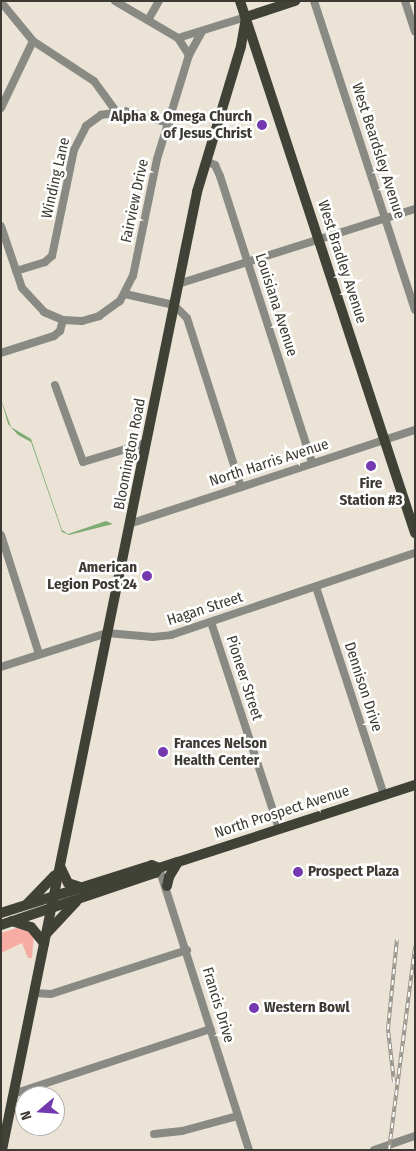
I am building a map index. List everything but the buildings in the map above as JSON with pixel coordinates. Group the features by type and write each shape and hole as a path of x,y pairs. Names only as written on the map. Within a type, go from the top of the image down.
{"main road":[{"name":"West Bradley Avenue","path":"240,1 415,533"},
{"path":"246,17 295,1"},
{"name":"Bloomington Road","path":"2,1150 107,632 132,522 178,284 206,161 242,46 246,17"},
{"name":"North Prospect Avenue","path":"1,913 26,905 79,900 155,873 159,868 415,785"},
{"path":"167,886 169,876 178,862"},
{"name":"North Prospect Avenue","path":"6,923 84,888 152,865 159,868"},
{"path":"26,905 59,868 68,883 84,888"},
{"path":"6,923 31,927 45,939 79,900"}],"street":[{"path":"115,1 178,38 190,55"},
{"path":"148,20 159,1"},
{"name":"West Beardsley Avenue","path":"314,1 415,310"},
{"path":"405,1 415,31"},
{"path":"1,2 33,41 94,81 116,111"},
{"path":"178,38 246,17"},
{"name":"Fairview Drive","path":"125,294 133,276 157,159 190,55 202,32"},
{"path":"1,108 33,41"},
{"name":"Winding Lane","path":"16,271 45,262 52,256 77,140 93,120 116,111 131,111 169,123"},
{"name":"Louisiana Avenue","path":"206,161 218,169 312,463"},
{"path":"178,284 415,209"},
{"path":"1,226 16,271 31,301 44,312 63,320 82,321 99,316 113,308 125,294 174,305 191,326 241,487"},
{"path":"1,353 54,336 60,331 63,320"},
{"path":"55,385 83,462 146,444"},
{"name":"North Harris Avenue","path":"132,522 415,430"},
{"path":"1,535 39,654"},
{"name":"Hagan Street","path":"1,667 107,632 161,637 415,553"},
{"name":"Dennison Drive","path":"316,587 384,795"},
{"name":"Pioneer Street","path":"211,622 279,829"},
{"name":"Francis Drive","path":"159,868 167,886 249,1150"},
{"path":"34,993 51,994 187,950"},
{"path":"13,1094 211,1029"},
{"path":"154,1134 182,1131 238,1116"},
{"path":"374,1150 415,1136"}],"shaded area":[{"path":"1,399 11,427 31,439 62,530 68,534 106,521 113,524 69,535 62,532 31,442 18,435 8,424"},
{"path":"19,927 34,934 32,958 28,958 22,943 1,953 1,933"}],"railway":[{"path":"394,1082 388,1029 397,939"},
{"path":"389,1150 415,947"}],"place":[{"name":"Alpha & Omega Church of Jesus Christ","path":"262,125"},
{"name":"Fire Station #3","path":"371,466"},
{"name":"American Legion Post 24","path":"147,576"},
{"name":"Frances Nelson Health Center","path":"163,752"},
{"name":"Prospect Plaza","path":"298,872"},
{"name":"Western Bowl","path":"254,1008"}]}
